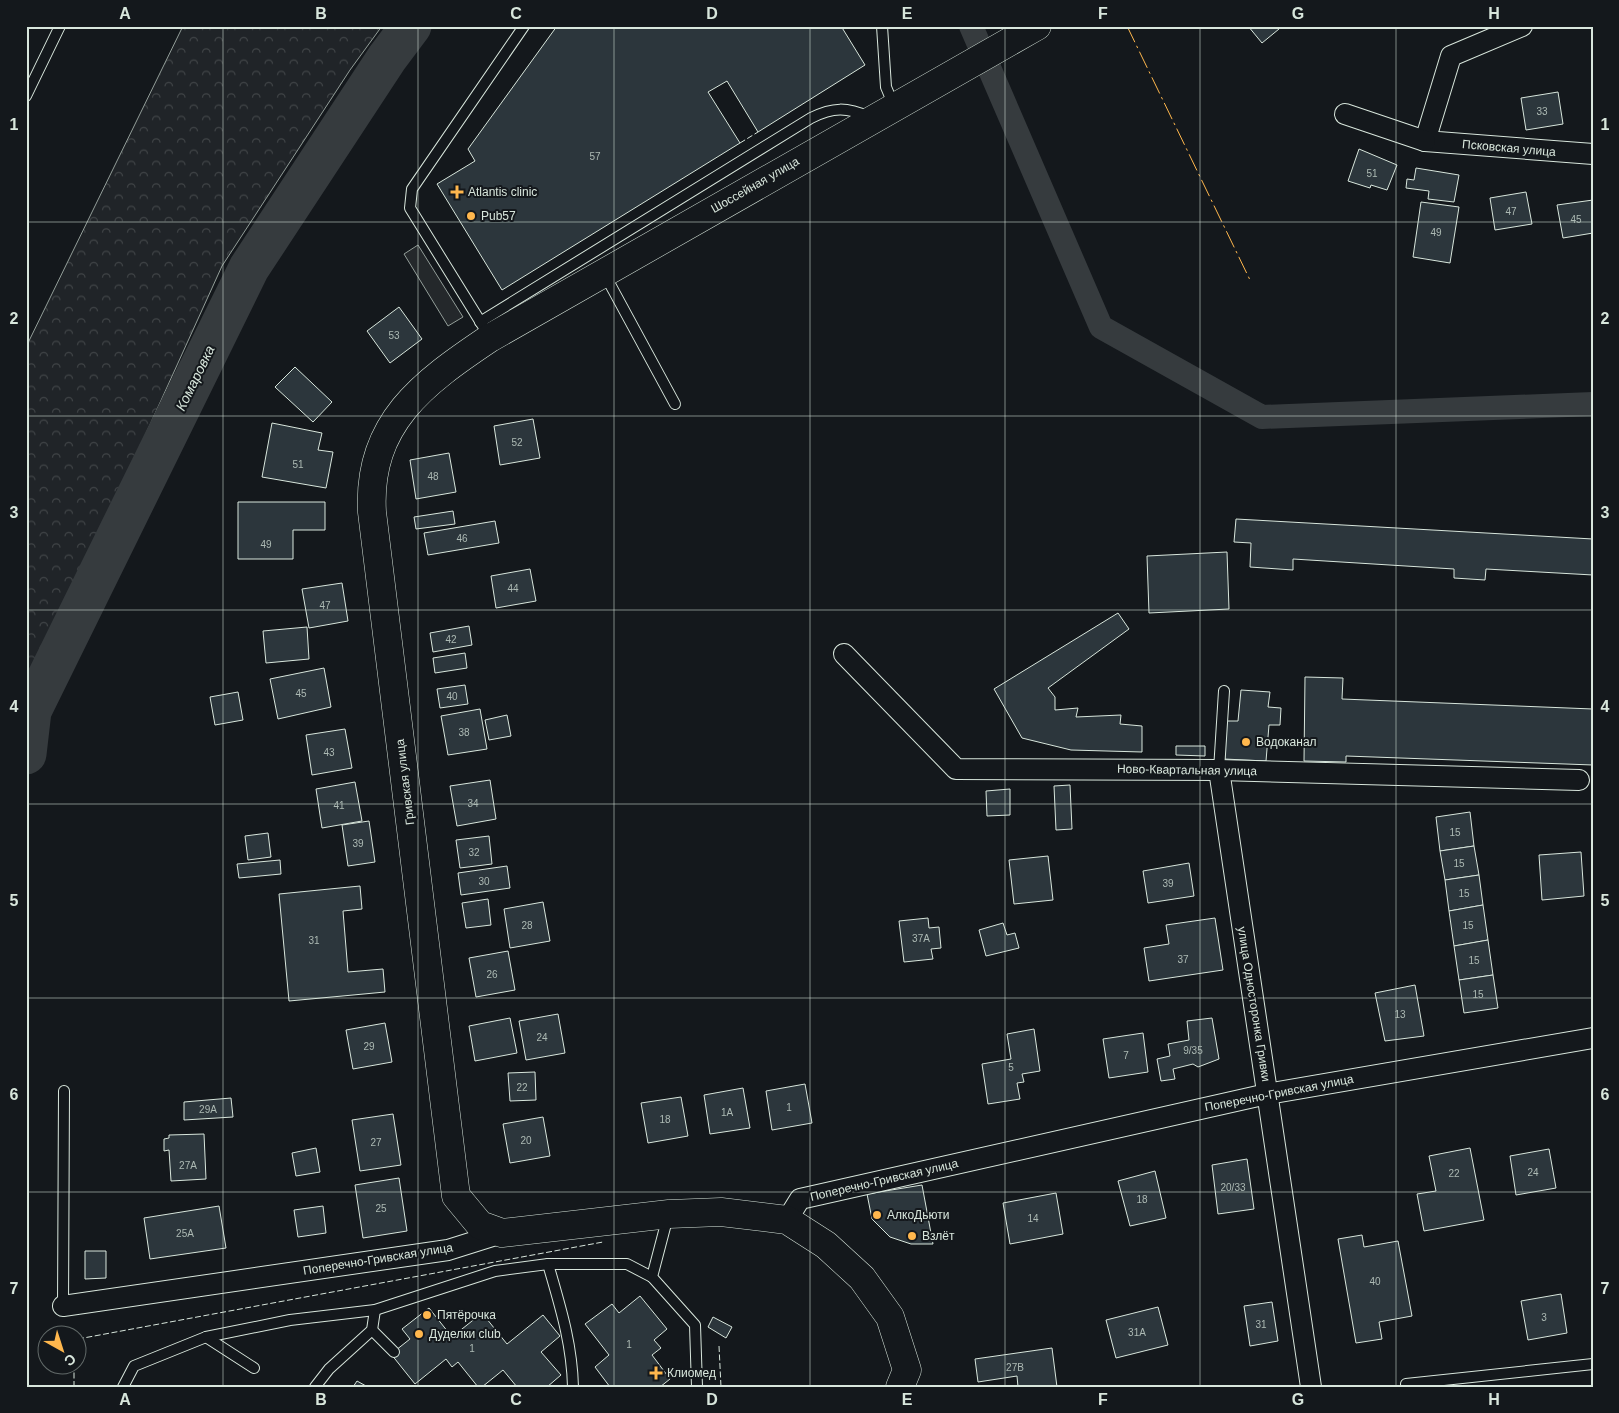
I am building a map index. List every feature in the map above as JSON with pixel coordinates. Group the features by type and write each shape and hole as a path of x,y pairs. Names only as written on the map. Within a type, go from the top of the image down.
{"street":[{"path":"1425,141 1451,56 1522,26"},
{"name":"Шоссейная улица","path":"482,336 603,272 1033,29"},
{"name":"Псковская улица","path":"1345,114 1425,141 1593,154"},
{"name":"Гривская улица","path":"482,336 423,387 396,418 380,448 374,468 372,496 456,1196 480,1225 502,1233"},
{"name":"Ново-Квартальная улица","path":"844,654 956,769 1219,770 1579,780"},
{"name":"улица Односторонка Гривки","path":"1219,770 1311,1387"},
{"name":"Поперечно-Гривская улица","path":"63,1306 448,1250 502,1233 669,1214 721,1212 787,1220 800,1199 1267,1094 1593,1038"},
{"path":"787,1220 826,1245 854,1272 890,1317 907,1370 900,1387"}],"lane":[{"path":"26,96 60,26"},
{"path":"524,26 412,189 409,198 410,208 482,336 811,118 837,108 884,112 886,87 882,26"},
{"path":"603,272 675,404"},
{"path":"1219,770 1224,691"},
{"path":"63,1306 64,1091"},
{"path":"652,1277 669,1214"},
{"path":"548,1264 567,1327 572,1360 573,1387"},
{"path":"123,1387 134,1366 206,1337 290,1320 375,1310 495,1271 548,1264 627,1264 652,1277 695,1325 697,1387"},
{"path":"314,1387 329,1369 372,1330 375,1310"},
{"path":"372,1330 394,1352"},
{"path":"206,1337 254,1368"},
{"path":"1406,1384 1593,1364"}],"green space":[{"path":"183,26 382,26 350,70 222,266 26,698 26,347"}],"shaded area":[{"path":"418,245 463,317 448,326 404,254"}],"building":[{"path":"557,26 841,26 865,65 758,132 727,81 708,92 740,143 502,290 437,184 475,161 468,149"},
{"path":"1248,26 1277,26 1279,29 1262,43"},
{"path":"1558,92 1563,124 1526,130 1521,98"},
{"path":"1359,149 1397,165 1387,190 1371,185 1370,188 1348,181"},
{"path":"1416,168 1459,175 1454,202 1428,199 1429,191 1406,188 1407,179 1414,180"},
{"path":"1526,192 1532,224 1495,230 1490,198"},
{"path":"1593,200 1593,233 1563,238 1557,205"},
{"path":"1421,202 1459,207 1450,263 1413,257"},
{"path":"399,307 422,339 390,363 367,331"},
{"path":"295,367 332,402 313,422 275,387"},
{"path":"533,419 540,458 500,465 494,426"},
{"path":"272,423 322,433 318,450 333,452 326,488 262,477"},
{"path":"449,453 456,492 416,499 410,460"},
{"path":"238,502 325,502 325,530 293,530 293,559 238,559"},
{"path":"453,511 455,524 416,529 414,517"},
{"path":"1236,519 1593,539 1593,575 1486,569 1485,580 1454,578 1454,569 1293,559 1293,570 1250,567 1251,543 1234,542"},
{"path":"495,521 499,543 428,555 424,533"},
{"path":"1227,552 1229,609 1149,613 1147,556"},
{"path":"530,569 536,601 496,608 491,576"},
{"path":"342,583 348,621 309,628 302,589"},
{"path":"1118,613 1129,629 1048,688 1055,697 1055,710 1078,708 1076,717 1121,715 1120,724 1142,726 1142,752 1071,750 1022,738 994,689"},
{"path":"469,626 472,645 433,652 430,633"},
{"path":"307,627 309,659 266,663 263,631"},
{"path":"465,653 467,668 435,673 433,658"},
{"path":"324,668 331,707 278,719 270,679"},
{"path":"1305,677 1343,678 1342,699 1593,709 1593,765 1346,756 1346,762 1304,761"},
{"path":"465,685 468,704 440,708 437,689"},
{"name":"Водоканал","path":"1241,690 1270,692 1268,707 1281,708 1280,725 1269,725 1266,761 1224,759 1226,721 1238,721"},
{"path":"238,692 243,720 215,725 210,697"},
{"path":"480,709 487,749 448,755 441,716"},
{"path":"507,715 511,736 489,740 485,720"},
{"path":"345,729 352,768 312,775 306,735"},
{"path":"1176,746 1205,746 1205,756 1176,755"},
{"path":"490,780 496,819 457,826 450,786"},
{"path":"355,782 362,821 322,828 316,789"},
{"path":"1070,785 1072,829 1056,830 1054,786"},
{"path":"1010,789 1010,815 987,816 986,791"},
{"path":"1470,812 1474,846 1440,851 1436,817"},
{"path":"369,821 375,862 348,866 342,825"},
{"path":"268,833 271,857 248,860 245,836"},
{"path":"489,836 492,864 460,868 456,840"},
{"path":"1474,846 1479,875 1445,880 1440,851"},
{"path":"1581,852 1584,896 1542,900 1539,855"},
{"path":"1048,856 1053,900 1014,904 1009,860"},
{"path":"280,860 281,874 239,878 237,864"},
{"path":"1189,863 1194,896 1148,903 1143,871"},
{"path":"507,866 510,888 461,895 458,873"},
{"path":"1479,875 1483,905 1449,911 1445,880"},
{"path":"360,886 362,909 343,911 348,972 383,969 385,992 289,1001 279,894"},
{"path":"488,899 491,925 466,928 462,903"},
{"path":"543,902 550,941 510,948 504,909"},
{"path":"1483,905 1488,940 1454,946 1449,911"},
{"path":"928,918 929,928 939,927 941,948 931,949 933,959 904,962 899,921"},
{"path":"1215,918 1223,970 1149,981 1144,948 1169,944 1166,925"},
{"path":"1003,923 1007,935 1015,933 1019,948 986,956 979,930"},
{"path":"1488,940 1493,975 1459,980 1454,946"},
{"path":"508,951 515,990 476,997 469,958"},
{"path":"1493,975 1498,1008 1464,1013 1459,980"},
{"path":"1415,985 1424,1036 1385,1041 1375,993"},
{"path":"558,1014 565,1053 526,1060 519,1021"},
{"path":"510,1018 517,1053 475,1061 469,1026"},
{"path":"1212,1018 1219,1059 1198,1067 1193,1064 1173,1069 1175,1079 1161,1081 1157,1059 1170,1056 1168,1044 1189,1040 1187,1021"},
{"path":"385,1023 392,1062 353,1069 346,1030"},
{"path":"1034,1029 1040,1071 1022,1074 1024,1082 1017,1083 1020,1099 988,1104 982,1064 1011,1059 1007,1034"},
{"path":"1143,1033 1148,1072 1109,1078 1103,1039"},
{"path":"535,1072 536,1100 510,1101 508,1073"},
{"path":"805,1084 812,1123 772,1130 766,1091"},
{"path":"743,1088 750,1128 710,1134 704,1095"},
{"path":"681,1097 688,1136 648,1143 641,1103"},
{"path":"231,1098 233,1117 184,1120 184,1102"},
{"path":"393,1114 401,1165 360,1171 352,1120"},
{"path":"543,1117 550,1156 510,1163 503,1124"},
{"path":"204,1134 206,1179 171,1181 169,1150 164,1151 164,1139 169,1138 169,1135"},
{"path":"316,1148 320,1172 296,1176 292,1153"},
{"path":"1470,1148 1484,1220 1424,1231 1417,1194 1436,1191 1429,1156"},
{"path":"1549,1149 1556,1188 1516,1195 1510,1156"},
{"path":"1247,1159 1254,1209 1218,1214 1212,1165"},
{"path":"1155,1171 1166,1218 1130,1226 1118,1181"},
{"path":"399,1178 407,1231 363,1238 355,1185"},
{"path":"922,1185 933,1244 911,1244 890,1237 872,1219 867,1194"},
{"path":"1056,1193 1063,1234 1010,1244 1003,1203"},
{"path":"219,1206 226,1248 150,1259 144,1218"},
{"path":"323,1206 326,1233 298,1237 294,1210"},
{"path":"1362,1235 1364,1247 1398,1241 1412,1316 1379,1322 1382,1339 1356,1343 1338,1239"},
{"path":"85,1251 106,1251 106,1278 85,1279"},
{"path":"1561,1294 1567,1333 1528,1340 1521,1301"},
{"path":"640,1296 667,1329 654,1340 661,1348 652,1355 670,1379 660,1387 610,1387 595,1367 609,1355 585,1324 612,1304 619,1313"},
{"path":"1272,1302 1278,1341 1250,1346 1244,1306"},
{"path":"1158,1307 1168,1345 1116,1358 1106,1320"},
{"path":"429,1308 452,1337 482,1313 507,1344 543,1315 560,1336 541,1352 561,1375 547,1387 517,1387 503,1370 482,1387 478,1387 458,1362 452,1367 446,1359 415,1384 391,1354 410,1339 402,1329"},
{"path":"713,1317 732,1327 726,1338 708,1327"},
{"path":"1052,1348 1057,1387 1018,1387 1017,1376 978,1382 975,1359"},
{"path":"357,1381 366,1386 366,1387 353,1387"}],"waterway":[{"name":"Комаровка","path":"26,754 31,711 249,268 387,58 411,26"},
{"path":"971,26 1101,327 1262,417 1593,404"}],"fence":[{"path":"740,143 758,132"},
{"path":"88,1337 603,1242"},
{"path":"719,1346 721,1387"},
{"path":"74,1376 74,1387"}],"power":[{"path":"1127,26 1250,280"}],"place":[{"name":"Atlantis clinic","path":"457,192"},
{"name":"Pub57","path":"471,216"},
{"name":"Водоканал","path":"1246,742"},
{"name":"АлкоДьюти","path":"877,1215"},
{"name":"Взлёт","path":"912,1236"},
{"name":"Пятёрочка","path":"427,1315"},
{"name":"Дуделки club","path":"419,1334"},
{"name":"Клиомед","path":"656,1373"}]}
